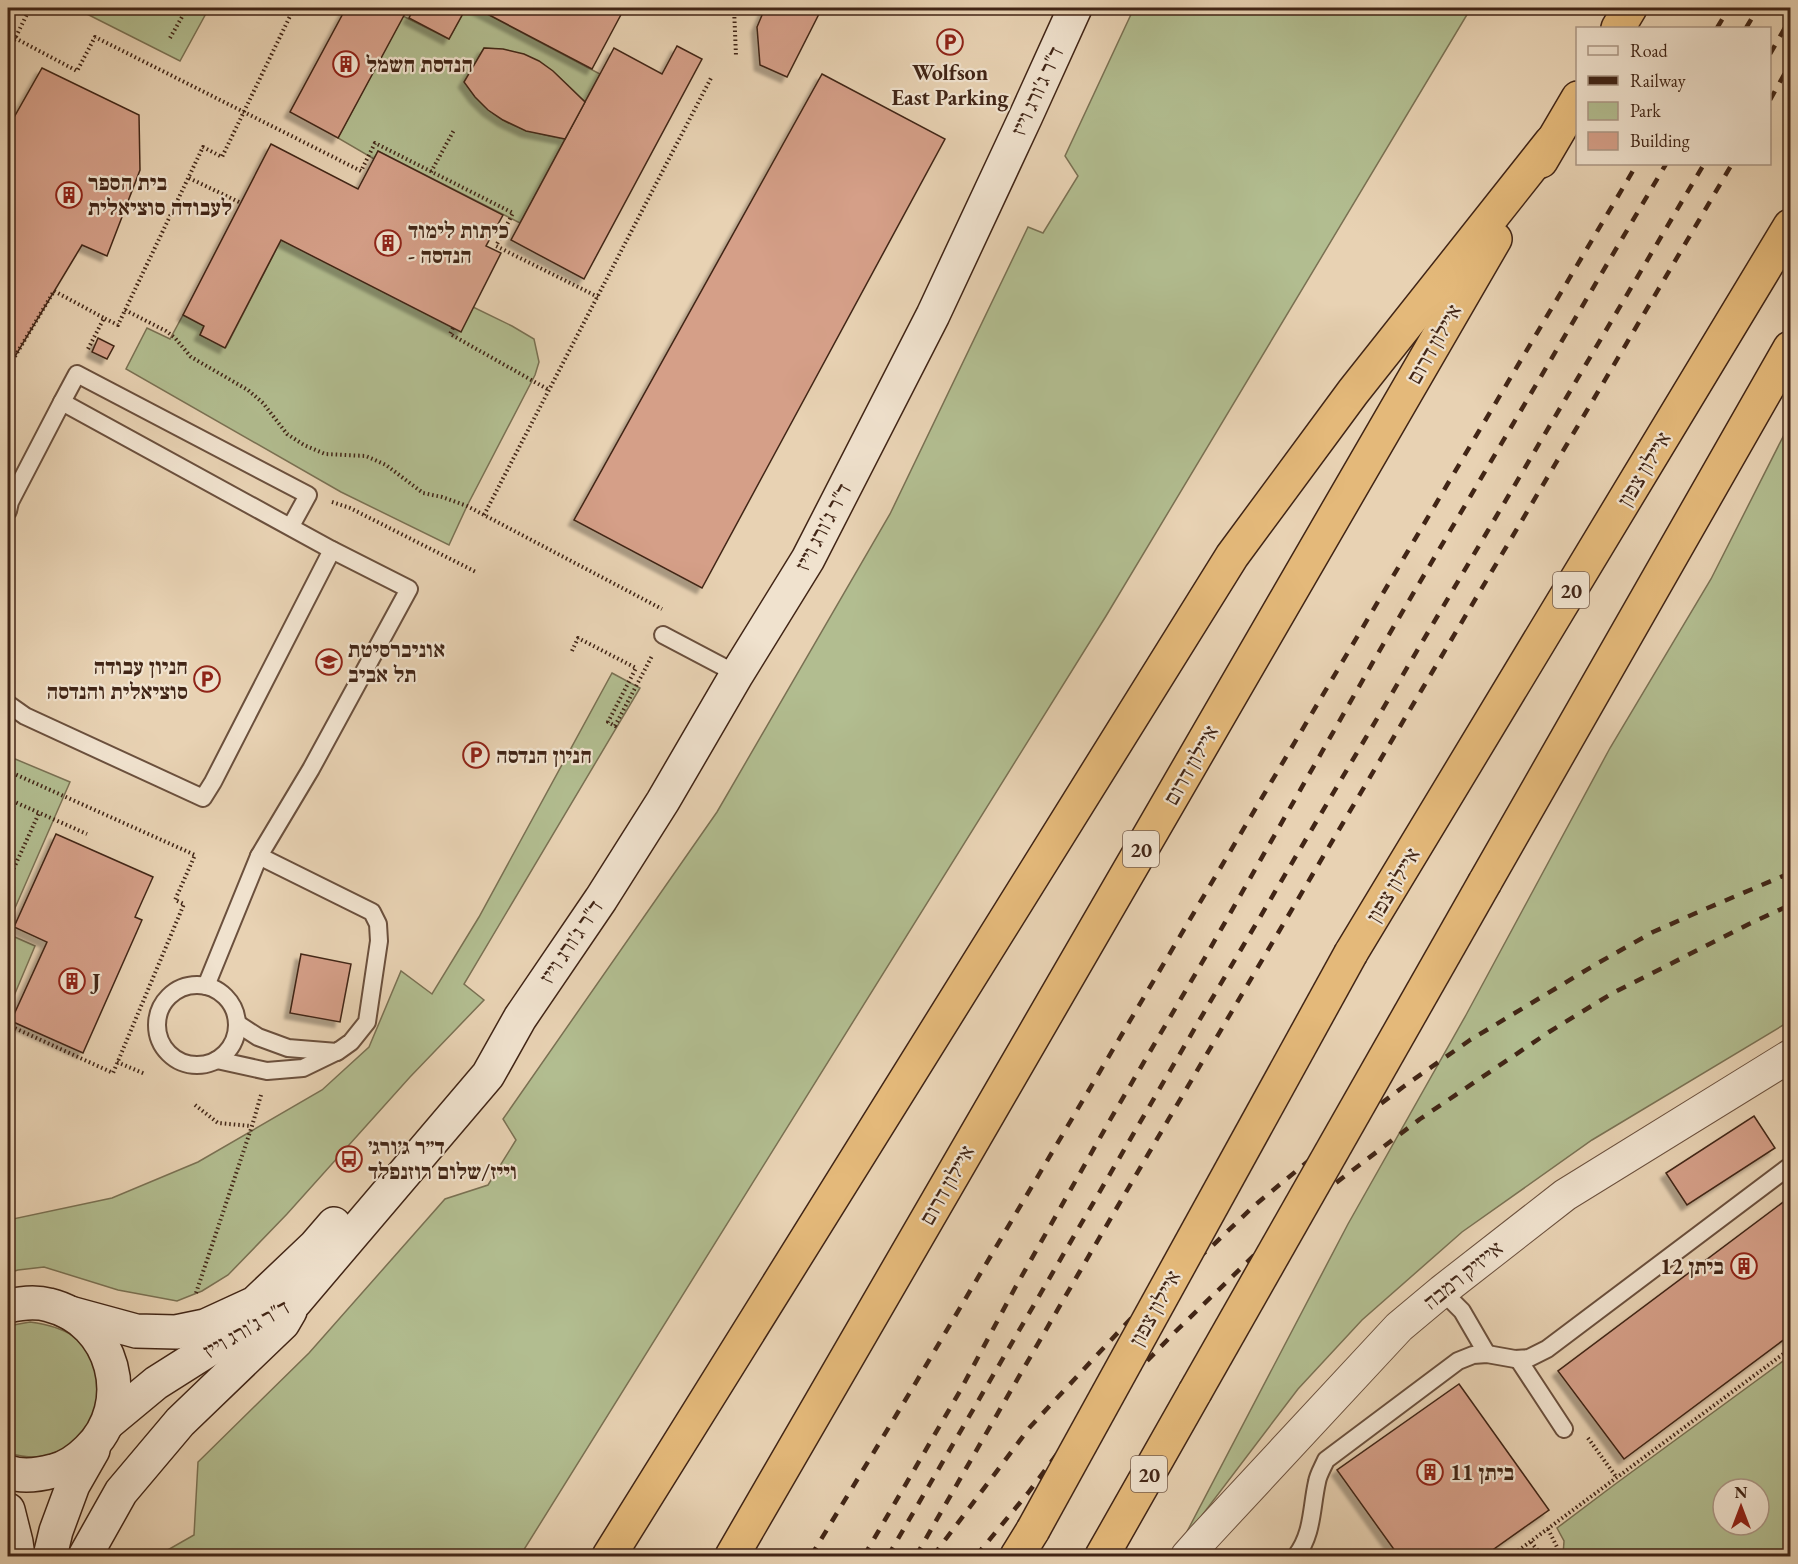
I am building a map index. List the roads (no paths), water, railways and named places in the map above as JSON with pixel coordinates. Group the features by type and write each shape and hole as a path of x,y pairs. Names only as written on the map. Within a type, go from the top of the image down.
{"highway":[{"path":"1619,27 1630,8"},
{"name":"איילון דרום","path":"732,1557 1576,101"},
{"path":"609,1557 1232,556 1353,392 1551,142"},
{"name":"איילון צפון","path":"1025,1543 1351,953 1791,226"},
{"name":"20","path":"1102,1557 1791,348"}],"street":[{"name":"ד\"ר ג'ורג וייז","path":"8,1472 38,1475 61,1469 81,1458 103,1432 156,1383 265,1314 295,1302 488,1075 520,1018 614,880 663,801 808,559 922,336 1075,8"},
{"name":"ד\"ר ג'ורג וייז","path":"8,1306 26,1302 48,1305 136,1331 176,1332 205,1326 255,1302 315,1246 460,1074 520,1018"},
{"name":"אייזיק רמבה","path":"1187,1557 1399,1327 1565,1195 1791,1056"},
{"path":"85,1557 121,1492 180,1422 283,1323 295,1302"},
{"path":"50,1557 56,1531 73,1485 103,1432 115,1398 113,1373 105,1349 90,1328 70,1313"},
{"path":"8,1510 18,1557"}],"lane":[{"path":"8,505 77,374 308,495 291,526"},
{"path":"62,402 409,589 311,769 259,856 206,986"},
{"path":"8,704 25,716 203,798 333,550"},
{"path":"663,635 737,674"},
{"path":"218,1060 267,1071 303,1068 337,1052 351,1042 367,1022 380,941 378,924 372,912 259,856"},
{"path":"194,985 206,986 218,991 228,999 235,1011 238,1024 232,1044 226,1053 218,1060 204,1064 191,1064 178,1060 160,1041 157,1028 162,1005 181,988 194,985"},
{"path":"238,1024 258,1037 288,1048 337,1052"},
{"path":"1296,1557 1304,1546 1311,1523 1317,1480 1326,1460 1458,1361 1486,1354 1518,1359 1529,1358 1547,1349 1791,1166"},
{"path":"1442,1292 1462,1311 1486,1354"},
{"path":"1518,1359 1564,1429"}],"railway":[{"path":"1718,27 1729,8"},
{"path":"1747,27 1758,8"},
{"path":"1771,52 1790,19"},
{"path":"1771,98 1790,64"},
{"path":"811,1556 1636,165"},
{"path":"864,1556 960,1391 1110,1120 1377,655 1665,165"},
{"path":"888,1556 1210,1002 1703,165"},
{"path":"916,1556 1219,1033 1731,165"},
{"path":"933,1556 1030,1427 1151,1297 1210,1248 1255,1205 1346,1130 1470,1040 1598,963 1653,932 1790,873"},
{"path":"976,1556 1057,1454 1176,1331 1320,1195 1420,1119 1549,1032 1611,994 1790,905"}],"place":[{"name":"Wolfson East Parking","path":"950,42"},
{"name":"הנדסת חשמל","path":"346,64"},
{"name":"בית הספר לעבודה סוציאלית","path":"69,195"},
{"name":"כיתות לימוד - הנדסה","path":"388,243"},
{"name":"אוניברסיטת תל אביב","path":"329,662"},
{"name":"חניון עבודה סוציאלית והנדסה","path":"207,679"},
{"name":"חניון הנדסה","path":"476,755"},
{"name":"J","path":"72,981"},
{"name":"ד״ר ג׳ורג׳ וייז/שלום רוזנפלד","path":"349,1159"},
{"name":"ביתן 12","path":"1744,1266"},
{"name":"ביתן 11","path":"1430,1472"}]}
